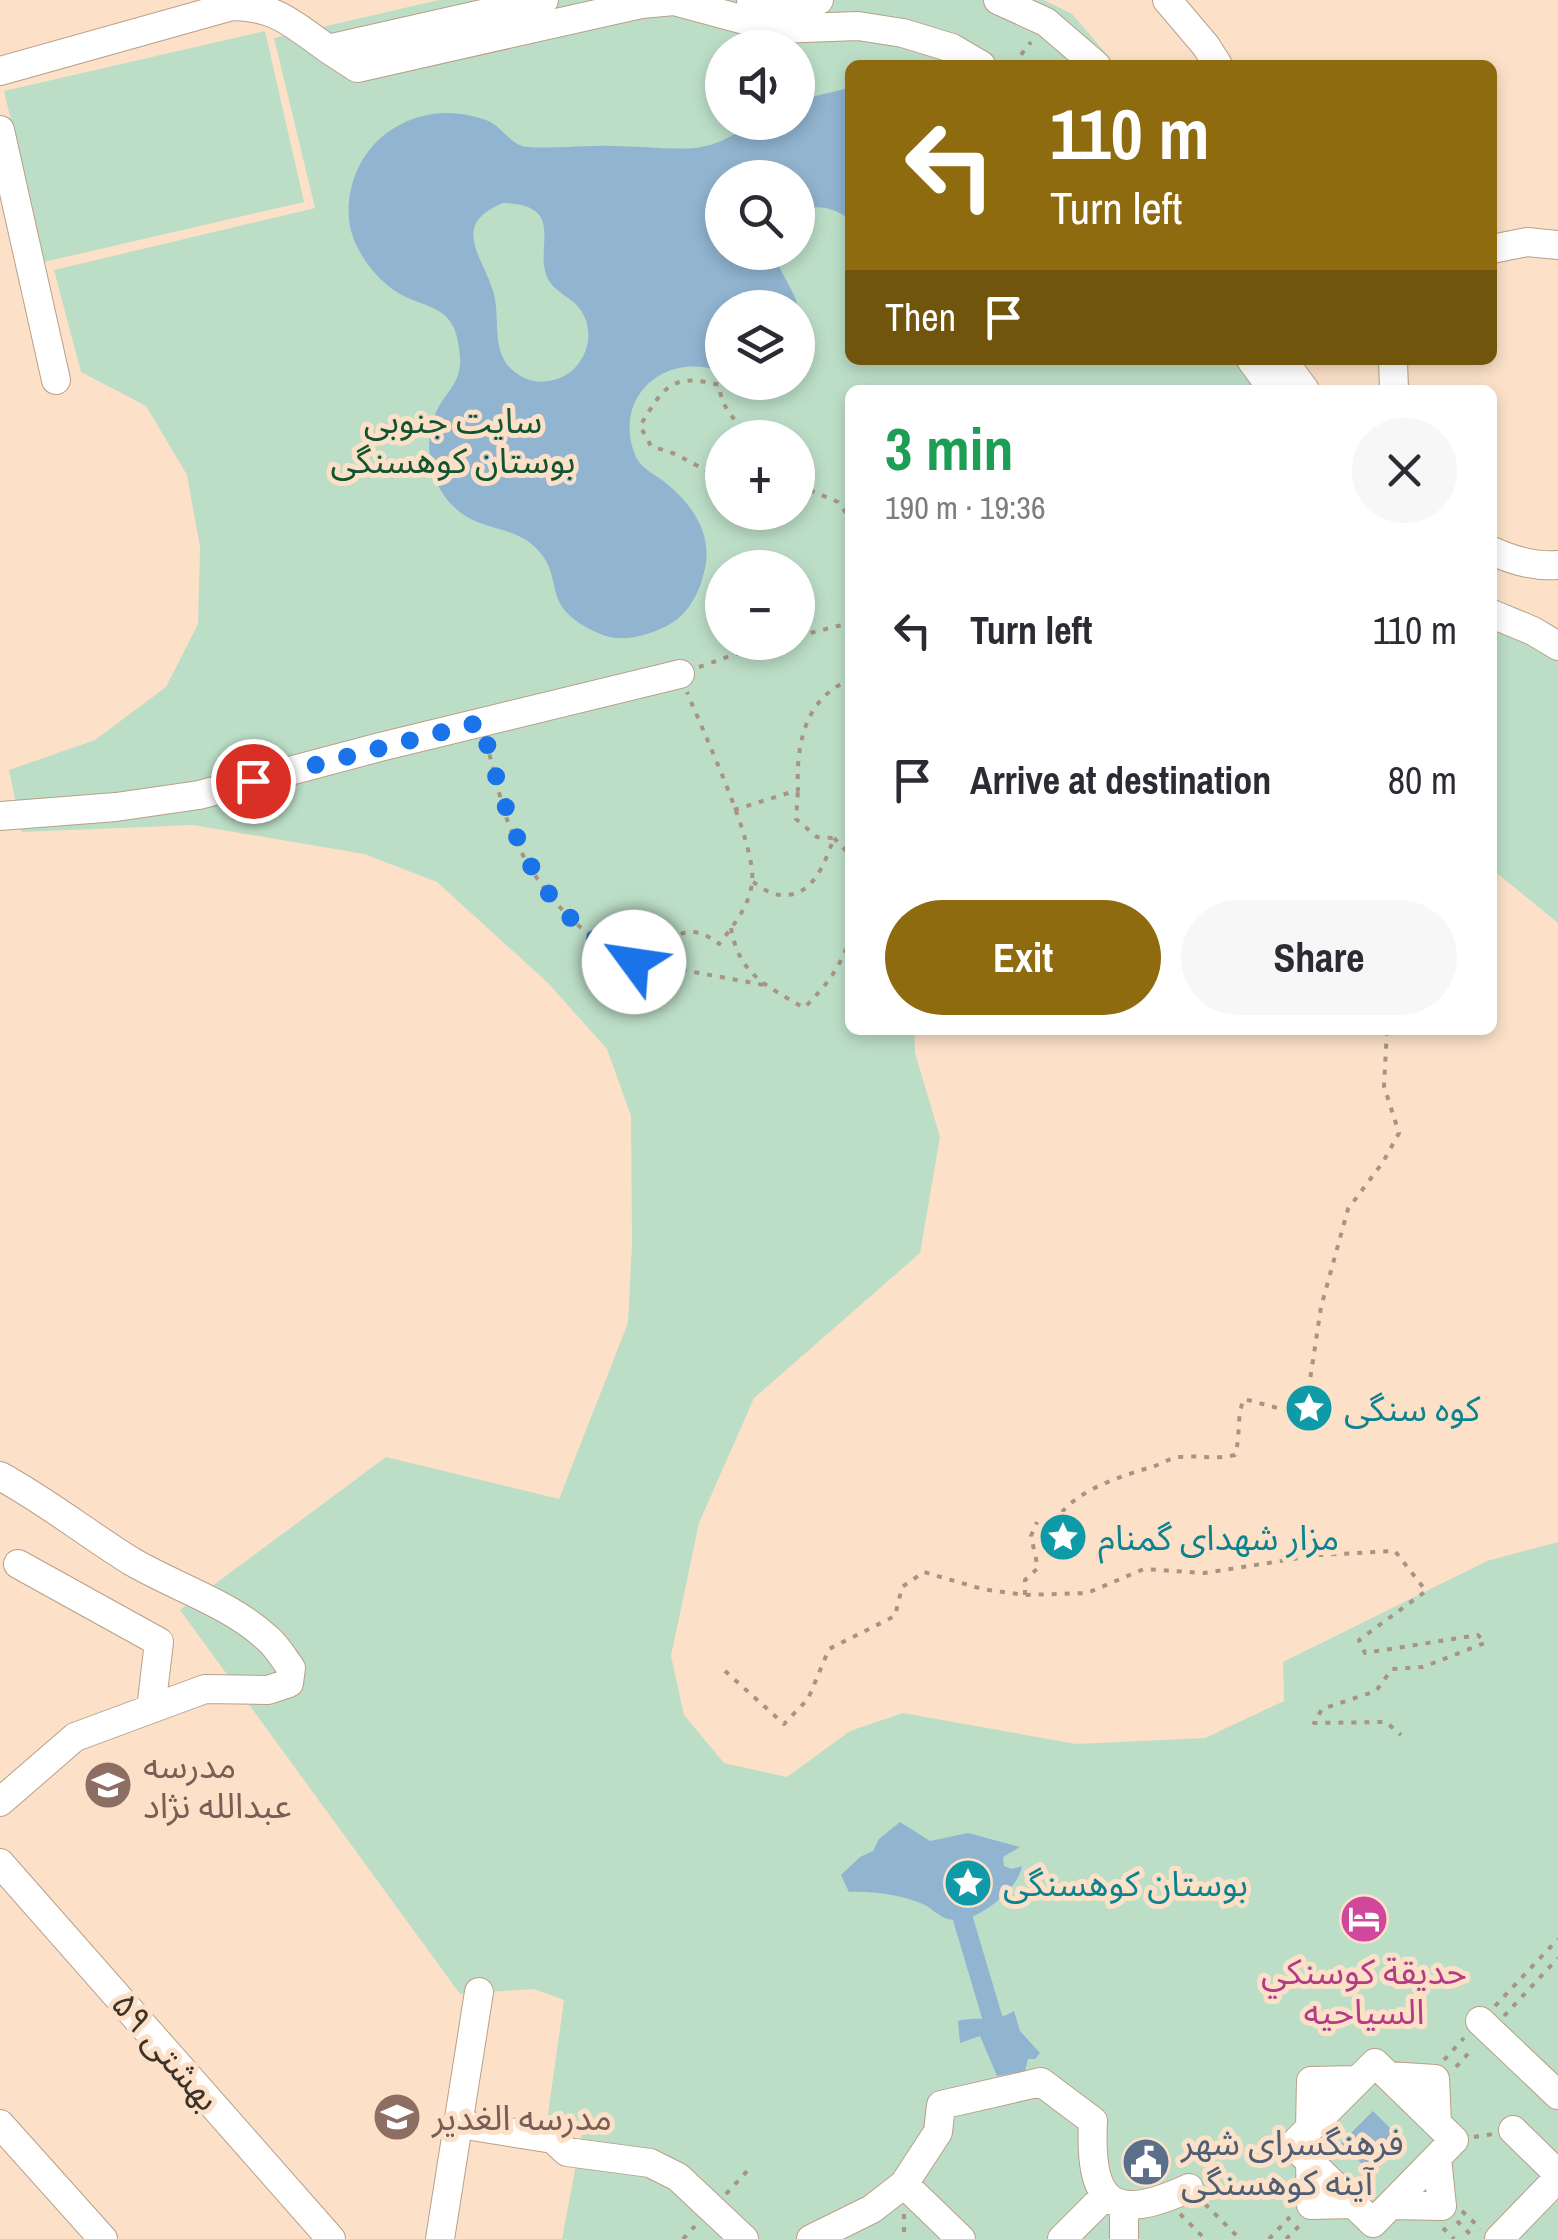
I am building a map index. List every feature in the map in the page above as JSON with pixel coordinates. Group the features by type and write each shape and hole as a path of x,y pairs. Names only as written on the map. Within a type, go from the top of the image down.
{"street":[{"path":"328,49 544,0"},
{"path":"752,0 778,5 819,0"},
{"path":"998,0 1046,22 1090,60"},
{"path":"1167,0 1215,60"},
{"path":"0,71 232,6 260,6 278,14 357,68 641,4 674,1 778,29 858,26 902,33 952,48 972,60"},
{"path":"0,130 56,380"},
{"path":"1497,248 1528,242 1558,245"},
{"path":"1497,554 1545,566 1558,565"},
{"path":"1497,596 1558,624"},
{"path":"1497,616 1558,646"},
{"path":"0,816 116,807 199,795 680,674"},
{"path":"0,1476 40,1498 76,1527 136,1564 228,1612 268,1638 291,1668 289,1683 268,1690 205,1689 75,1736 0,1802"},
{"path":"18,1564 159,1642 151,1709"},
{"name":"بهشتی ۵۹","path":"0,1862 331,2239"},
{"path":"440,2232 479,1992"},
{"path":"1480,2021 1558,2096"},
{"path":"1390,2205 1442,2206 1442,2141 1375,2063 1357,2080 1312,2080 1310,2128 1293,2145 1310,2162 1312,2205 1353,2204 1373,2223 1442,2141"},
{"path":"811,2239 872,2209 904,2184 938,2132 940,2105 1042,2082 1093,2122 1094,2175 1115,2201 1124,2239"},
{"path":"0,2124 98,2237"},
{"path":"459,2124 553,2139 568,2152 650,2163 678,2177 744,2239"},
{"path":"1499,2239 1554,2191 1513,2130"},
{"path":"904,2184 961,2239"},
{"path":"1062,2239 1115,2201 1176,2194"}],"path":[{"path":"705,470 651,446 640,426 671,384 694,378 718,385 720,400 734,420"},
{"path":"815,492 838,502 845,511"},
{"path":"815,632 845,624"},
{"path":"656,966 663,948 685,932 697,931 719,944 750,895 753,866 680,674 719,660"},
{"path":"845,683 818,699 806,724 799,750 796,819 817,837 834,838 845,850"},
{"path":"481,722 509,825 525,858 562,910 610,950 634,962 767,986"},
{"path":"734,810 798,790"},
{"path":"752,882 774,894 802,892 820,875 834,838"},
{"path":"731,928 735,950 747,971 804,1008 828,985 845,954"},
{"path":"1062,1512 1070,1503 1132,1470 1152,1468 1176,1456 1221,1459 1235,1455 1241,1435 1239,1411 1244,1399 1296,1413 1307,1400 1322,1307 1348,1208 1383,1162 1399,1133 1384,1086 1387,1035"},
{"path":"1025,1595 1025,1580 1038,1568 1031,1536 1037,1522"},
{"path":"725,1671 784,1724 808,1699 829,1649 896,1616 902,1588 924,1572 982,1589 1025,1595 1087,1594 1144,1568 1204,1573 1319,1555 1395,1551 1426,1590 1359,1640 1365,1653 1478,1635 1484,1644 1423,1667 1392,1669 1376,1691 1322,1708 1314,1723 1386,1722 1402,1736"},
{"path":"1442,2141 1513,2130"},
{"path":"1440,2189 1491,2239"},
{"path":"1176,2194 1205,2239"},
{"path":"1176,2194 1240,2239"}],"green space":[{"name":"سایت جنوبی بوستان کوهسنگی","path":"439,0 1044,0 1072,14 1112,60 845,60 845,365 1284,365 1294,385 845,385 845,1035 914,1035 915,1053 940,1137 920,1253 754,1398 699,1523 671,1656 684,1715 724,1763 787,1777 850,1731 903,1713 1076,1744 1205,1738 1284,1701 1283,1662 1487,1561 1558,1542 1558,2239 562,2239 583,2127 547,2121 564,2000 534,1989 460,1994 180,1610 386,1457 559,1499 628,1323 631,1116 607,1049 548,983 437,882 364,854 193,825 22,832 9,770 95,740 166,687 198,624 200,547 187,475 146,406 81,372 54,270 315,208 274,38"},
{"path":"265,31 304,202 44,262 4,91"},
{"path":"1497,602 1558,630 1558,923 1497,873"}],"water":[{"path":"845,89 845,216 815,208 815,160 705,160 705,270 781,270 791,290 705,290 705,368 682,367 664,373 638,397 631,414 635,455 692,510 704,534 705,565 695,597 676,620 644,635 607,636 579,623 567,612 545,559 535,547 519,536 467,517 455,508 437,483 429,439 437,410 459,373 457,338 445,316 391,288 363,258 349,219 351,192 358,168 389,131 434,114 486,120 517,144 529,147 686,148 718,142 815,140 815,96","holes":["503,203 523,206 542,220 549,281 579,307 588,334 577,365 569,373 548,381 522,377 503,358 493,291 474,242 478,221"]},
{"path":"900,1822 930,1841 968,1833 1020,1847 1003,1857 1004,1866 1022,1866 1018,1877 995,1903 958,1920 945,1918 907,1899 849,1892 841,1875 873,1851 879,1839"},
{"path":"1014,2011 1020,2031 1040,2053 1035,2059 1028,2059 1025,2071 997,2076 980,2036 960,2043 958,2021 1000,2017"},
{"path":"1373,2111 1404,2142 1372,2174 1341,2143"}],"waterway":[{"path":"963,1919 993,2020"}],"place":[{"name":"کوه سنگی","path":"1309,1408"},
{"name":"مزار شهدای گمنام","path":"1063,1537"},
{"name":"مدرسه عبدالله نژاد","path":"108,1785"},
{"name":"بوستان کوهسنگی","path":"968,1883"},
{"name":"حديقة كوسنكي السياحيه","path":"1364,1919"},
{"name":"مدرسه الغدیر","path":"397,2117"},
{"name":"فرهنگسرای شهر آینه کوهسنگی","path":"1146,2162"}],"route":[{"path":"253,781 481,722 509,825 525,858 562,910 610,950 634,962"}]}
